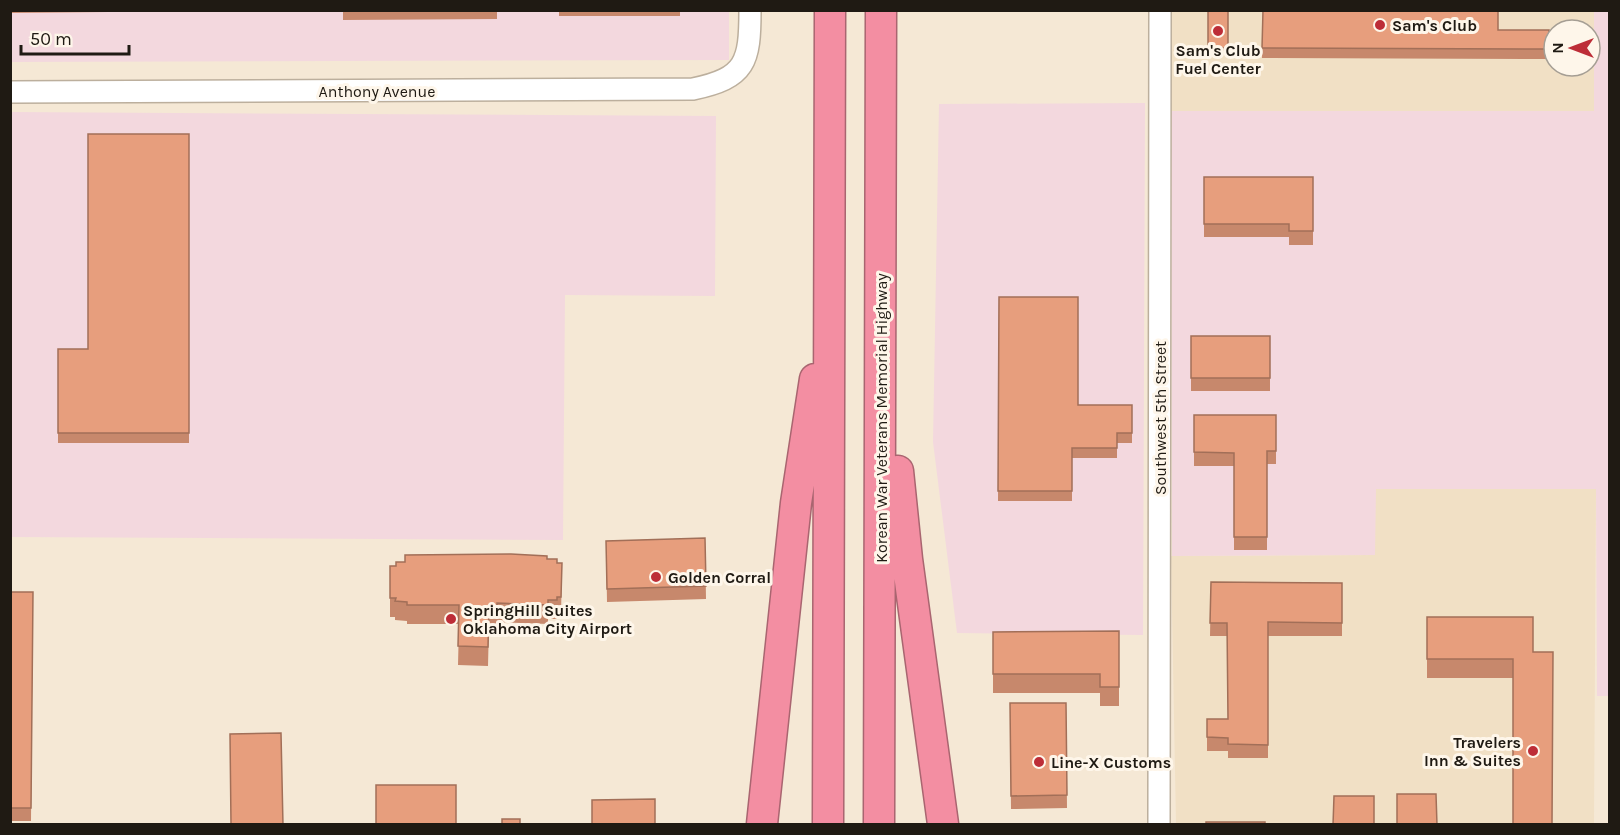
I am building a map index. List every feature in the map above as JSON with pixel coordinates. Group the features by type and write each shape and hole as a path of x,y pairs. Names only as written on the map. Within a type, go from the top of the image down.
{"highway":[{"path":"828,825 830,10"},
{"name":"Korean War Veterans Memorial Highway","path":"879,825 882,10"},
{"path":"882,241 903,529 943,825"},
{"path":"762,825 796,503 830,288"}],"street":[{"name":"Anthony Avenue","path":"10,92 693,89 723,82 738,71 750,46 750,10"},
{"name":"Southwest 5th Street","path":"1159,825 1160,10"}],"shaded area":[{"path":"10,11 729,11 729,60 11,62"},
{"path":"1171,11 1594,11 1594,18 1542,18 1542,78 1595,78 1595,111 1171,111"},
{"path":"1594,11 1609,11 1609,696 1597,696 1596,489 1376,489 1375,555 1172,556 1171,111 1594,111 1594,78 1602,78 1602,18 1594,18"},
{"path":"1145,103 1143,635 957,633 933,442 939,104"},
{"path":"11,112 716,116 715,296 565,295 563,540 11,537"},
{"path":"1375,489 1596,489 1594,824 1176,824 1171,556 1375,555"}],"building":[{"name":"Sam's Club Fuel Center","path":"1208,10 1228,10 1228,48 1208,48"},
{"name":"Sam's Club","path":"1263,10 1498,10 1498,30 1542,30 1542,49 1262,48"},
{"path":"88,134 189,134 189,433 58,433 58,349 88,349"},
{"path":"1204,177 1313,177 1313,231 1289,231 1289,224 1204,224"},
{"path":"999,297 1078,297 1078,405 1132,405 1132,433 1117,433 1117,448 1072,448 1072,491 998,491"},
{"path":"1191,336 1270,336 1270,378 1191,378"},
{"path":"1194,415 1276,415 1276,451 1267,451 1267,537 1234,537 1234,453 1194,452"},
{"name":"Golden Corral","path":"705,538 706,586 607,589 606,541"},
{"name":"SpringHill Suites Oklahoma City Airport","path":"405,555 547,556 547,559 557,559 557,563 562,563 561,597 557,597 557,600 548,600 548,605 497,603 497,606 489,605 488,647 458,646 459,605 407,605 407,602 390,598 390,566 396,566 396,562 405,562"},
{"path":"1211,582 1342,583 1342,623 1268,622 1268,745 1228,744 1228,738 1207,737 1207,719 1228,719 1227,623 1210,623"},
{"path":"10,592 33,592 31,808 10,808"},
{"name":"Travelers Inn & Suites","path":"1427,617 1533,617 1533,652 1553,652 1552,825 1513,825 1513,659 1427,659"},
{"path":"1119,631 1119,687 1100,687 1100,674 993,674 993,632"},
{"name":"Line-X Customs","path":"1010,703 1066,703 1067,795 1011,796"},
{"path":"281,733 283,825 231,825 230,734"},
{"path":"376,785 456,785 456,825 376,825"},
{"path":"1397,794 1436,794 1437,825 1397,825"},
{"path":"1334,796 1374,796 1374,825 1333,825"},
{"path":"655,799 655,825 592,825 592,800"},
{"path":"502,819 520,819 520,825 502,825"},
{"path":"1206,822 1265,822 1265,825 1206,825"}],"place":[{"name":"Sam's Club","path":"1380,25"},
{"name":"Sam's Club Fuel Center","path":"1218,31"},
{"name":"Golden Corral","path":"656,577"},
{"name":"SpringHill Suites Oklahoma City Airport","path":"451,619"},
{"name":"Travelers Inn & Suites","path":"1533,751"},
{"name":"Line-X Customs","path":"1039,762"}]}
